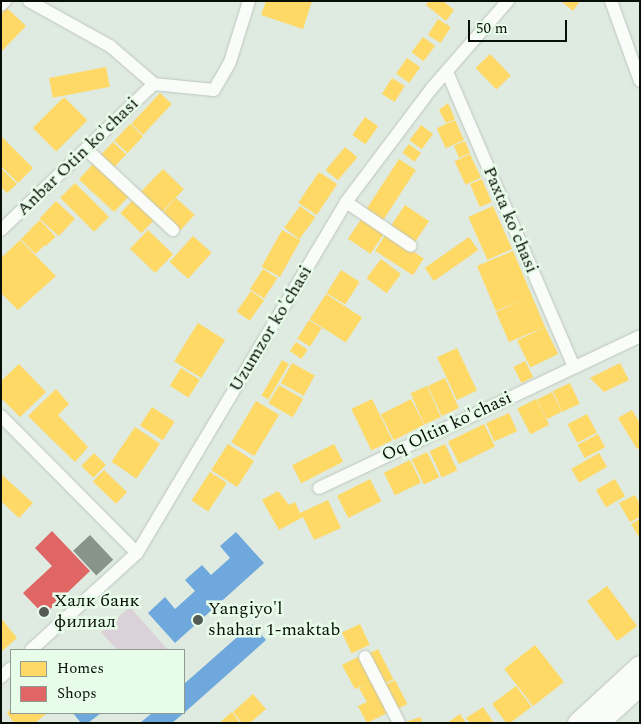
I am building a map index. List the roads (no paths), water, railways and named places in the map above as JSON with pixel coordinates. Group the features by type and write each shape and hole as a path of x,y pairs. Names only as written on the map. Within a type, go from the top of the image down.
{"main road":[{"path":"578,723 640,666"},
{"path":"611,719 640,686"}],"street":[{"path":"1,5 4,1"},
{"path":"29,1 110,46 154,84 214,90 230,62 249,1"},
{"name":"Uzumzor ko'chasi","path":"32,649 137,553 346,202 447,72 508,1"},
{"path":"611,1 640,81"},
{"name":"Paxta ko'chasi","path":"447,72 574,367"},
{"name":"Anbar Otin ko'chasi","path":"1,230 154,84"},
{"path":"86,149 173,230"},
{"path":"346,202 410,246"},
{"path":"574,367 640,336"},
{"name":"Oq Oltin ko'chasi","path":"319,488 574,367"},
{"path":"1,416 137,553"},
{"path":"365,657 399,723"}],"place":[{"name":"Халк банк филиал","path":"44,612"},
{"name":"Yangiyo'l shahar 1-maktab","path":"198,620"}]}
